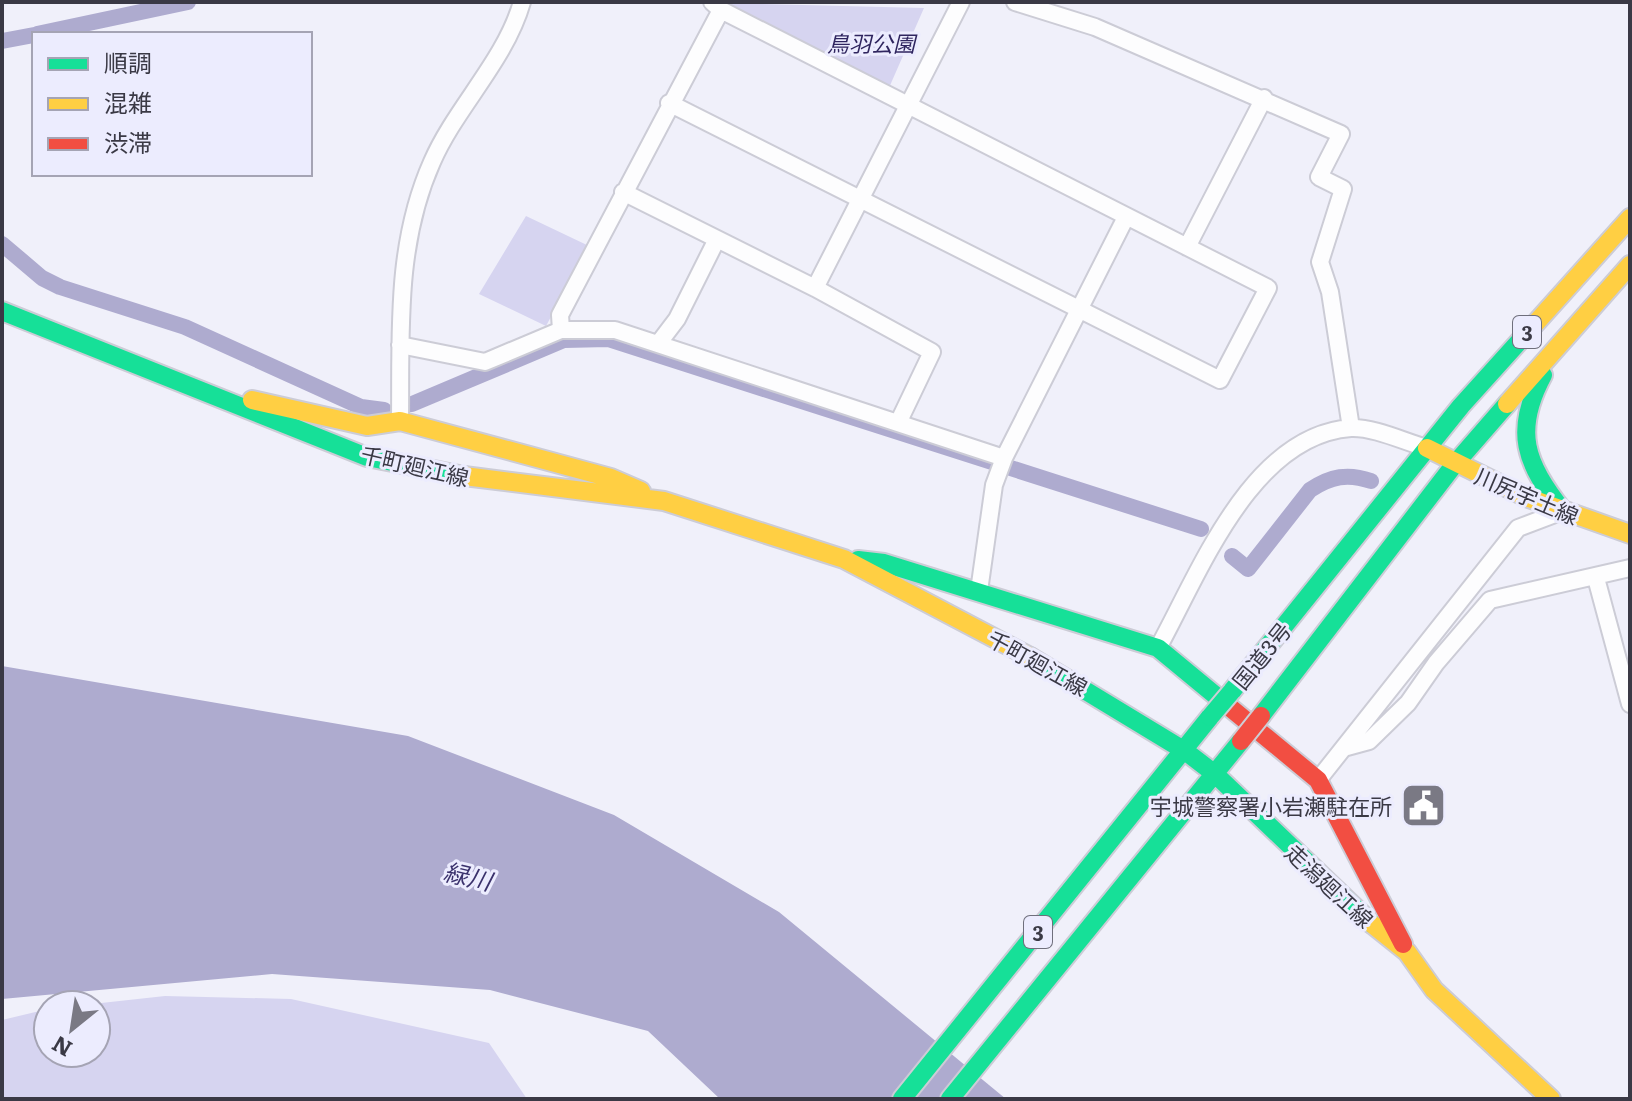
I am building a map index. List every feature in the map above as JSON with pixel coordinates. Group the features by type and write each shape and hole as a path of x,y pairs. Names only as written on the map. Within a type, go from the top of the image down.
{"main road":[{"name":"国道3号","path":"902,1099 1461,406 1630,218"},
{"name":"国道3号","path":"950,1099 1215,774 1454,465 1630,265"},
{"name":"千町廻江線","path":"2,311 367,457 429,472 664,501 844,559 1020,650 1179,758"},
{"path":"1563,511 1531,469 1525,437 1526,412 1538,383 1568,334"},
{"path":"203,392 367,426 400,421 611,478 664,501"},
{"name":"川尻宇土線","path":"1427,448 1454,465 1563,511 1630,534"},
{"name":"千町廻江線","path":"844,559 884,563 1158,648"},
{"name":"走潟廻江線","path":"1158,648 1318,780 1407,952 1434,990 1551,1099"},
{"name":"走潟廻江線","path":"1179,758 1215,774 1364,918 1407,952"}],"street":[{"path":"400,421 402,272 414,213 433,161 484,76 522,2"},
{"path":"815,288 961,2"},
{"path":"1015,2 1095,27 1341,134 1319,177 1343,189 1320,262 1330,292 1351,428"},
{"path":"561,330 560,315 716,6 1268,288 1220,380 669,103"},
{"path":"1187,247 1264,98"},
{"path":"623,192 815,288 932,352 899,421"},
{"path":"979,591 994,485 1004,458 1126,217"},
{"path":"658,344 677,319 717,239"},
{"path":"400,345 485,362 561,330 615,330 1004,458"},
{"path":"1158,648 1229,519 1265,470 1280,456 1317,438 1351,428 1427,448"},
{"path":"1318,780 1518,528 1563,511"},
{"path":"1347,747 1369,741 1408,703 1436,663 1490,600 1630,568"},
{"path":"1596,578 1630,704"}],"green space":[{"name":"鳥羽公園","path":"719,3 924,8 888,90"},
{"path":"526,216 589,246 546,326 479,294"},
{"path":"165,996 291,999 489,1043 527,1099 2,1099 2,1020 32,1013 32,1069 112,1069 112,1002"}],"water":[{"name":"緑川","path":"2,666 408,736 614,815 779,912 1006,1099 720,1099 648,1031 490,990 272,974 110,989 32,989 32,996 2,999"}],"waterway":[{"path":"46,32 188,2"},
{"path":"2,41 32,35"},
{"path":"2,244 42,278 60,287 185,327 361,407 384,410"},
{"path":"412,404 564,340 608,339 1201,529"},
{"path":"1232,556 1248,569 1310,490 1318,485 1347,477 1371,481"}],"traffic: fast":[{"path":"2,311 367,457 464,476"},
{"path":"1232,691 1461,406 1525,335"},
{"path":"1543,375 1528,413 1528,446 1540,477 1563,511"},
{"path":"1261,716 1454,465 1507,404"},
{"path":"858,560 884,563 1158,648 1227,705"},
{"path":"1030,657 1185,751 1215,774 1372,924"},
{"path":"1210,717 1232,691"},
{"path":"902,1099 1210,717"},
{"path":"950,1099 1241,741"}],"traffic: slow":[{"path":"1525,335 1630,218"},
{"path":"1507,404 1630,265"},
{"path":"252,400 367,426 400,421 611,478 641,491"},
{"path":"1427,448 1526,497 1630,534"},
{"path":"464,476 664,501 844,559 1030,657"},
{"path":"1372,924 1407,952 1434,990 1551,1099"}],"traffic: jam":[{"path":"1227,705 1318,780 1403,944"},
{"path":"1241,741 1261,716"}],"place":[{"name":"宇城警察署小岩瀬駐在所","path":"1423,805"}]}
